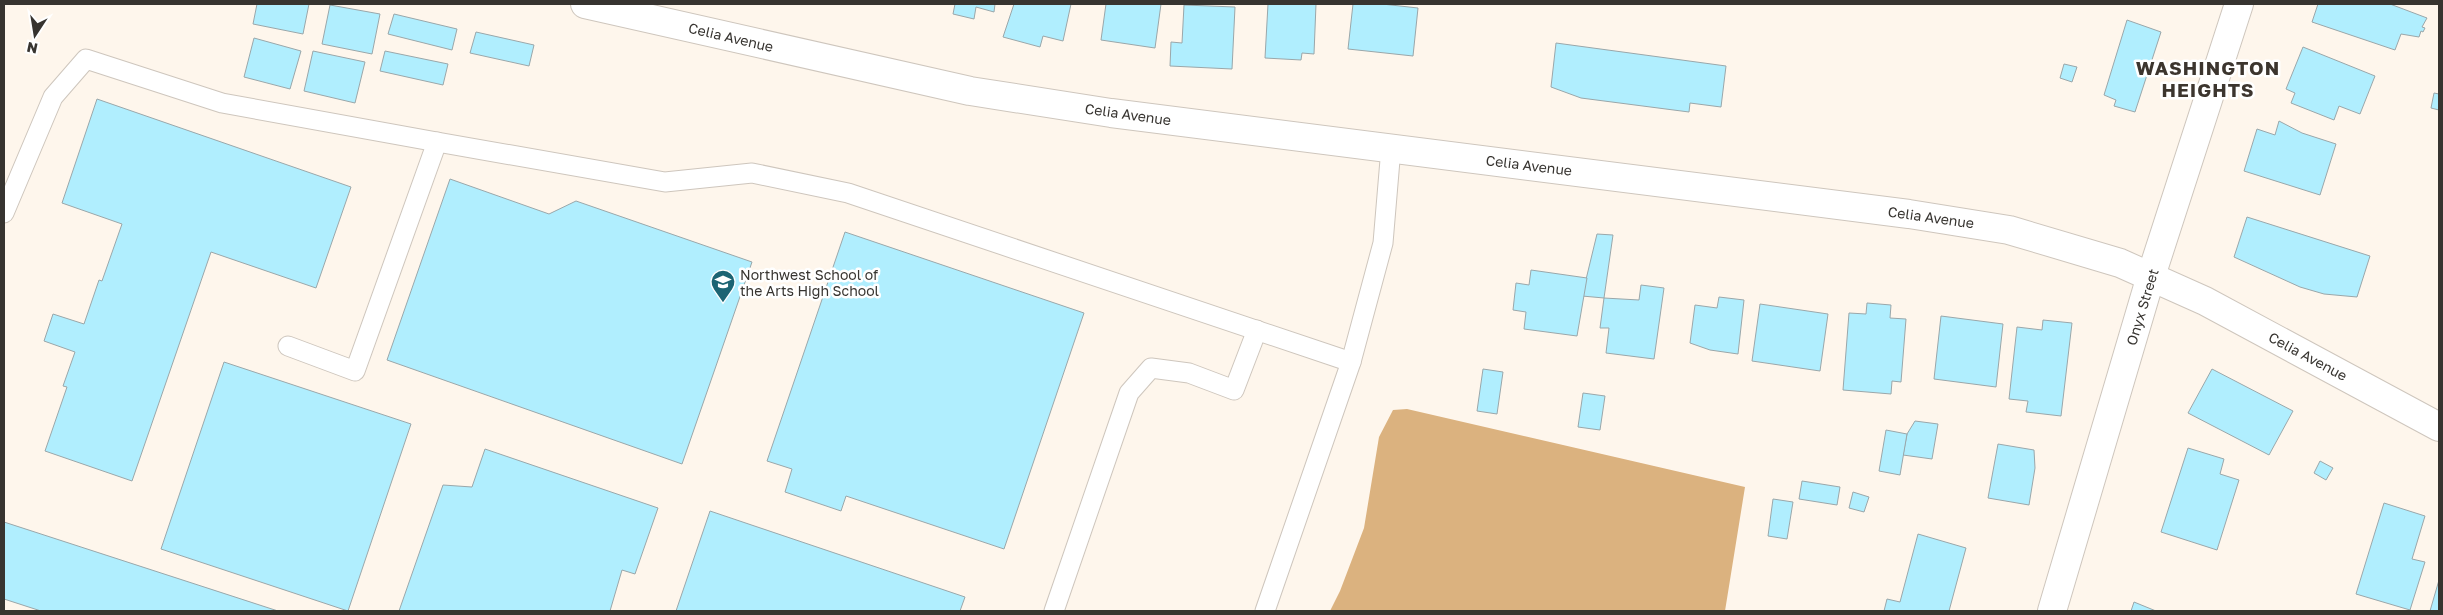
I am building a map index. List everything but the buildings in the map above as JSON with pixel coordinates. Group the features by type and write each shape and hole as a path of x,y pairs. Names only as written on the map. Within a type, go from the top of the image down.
{"street":[{"name":"Celia Avenue","path":"585,4 970,91 1111,113 1988,225 2039,238 2120,263 2151,276 2205,301 2439,427"},
{"name":"Onyx Street","path":"2052,611 2151,276 2239,4"}],"lane":[{"path":"4,212 53,97 86,59 222,103 436,142 665,182 752,173 848,193 1351,362"},
{"path":"288,346 355,371 436,142"},
{"path":"1265,611 1351,362 1383,243 1391,148"},
{"path":"1054,611 1129,393 1151,368 1189,373 1234,390 1257,330"}],"shaded area":[{"path":"1407,409 1745,487 1725,611 1330,611 1340,591 1364,528 1379,437 1393,410"}],"place":[{"name":"Northwest School of the Arts High School","path":"723,303"}],"district":[{"name":"WASHINGTON HEIGHTS","path":"2208,78"}]}
